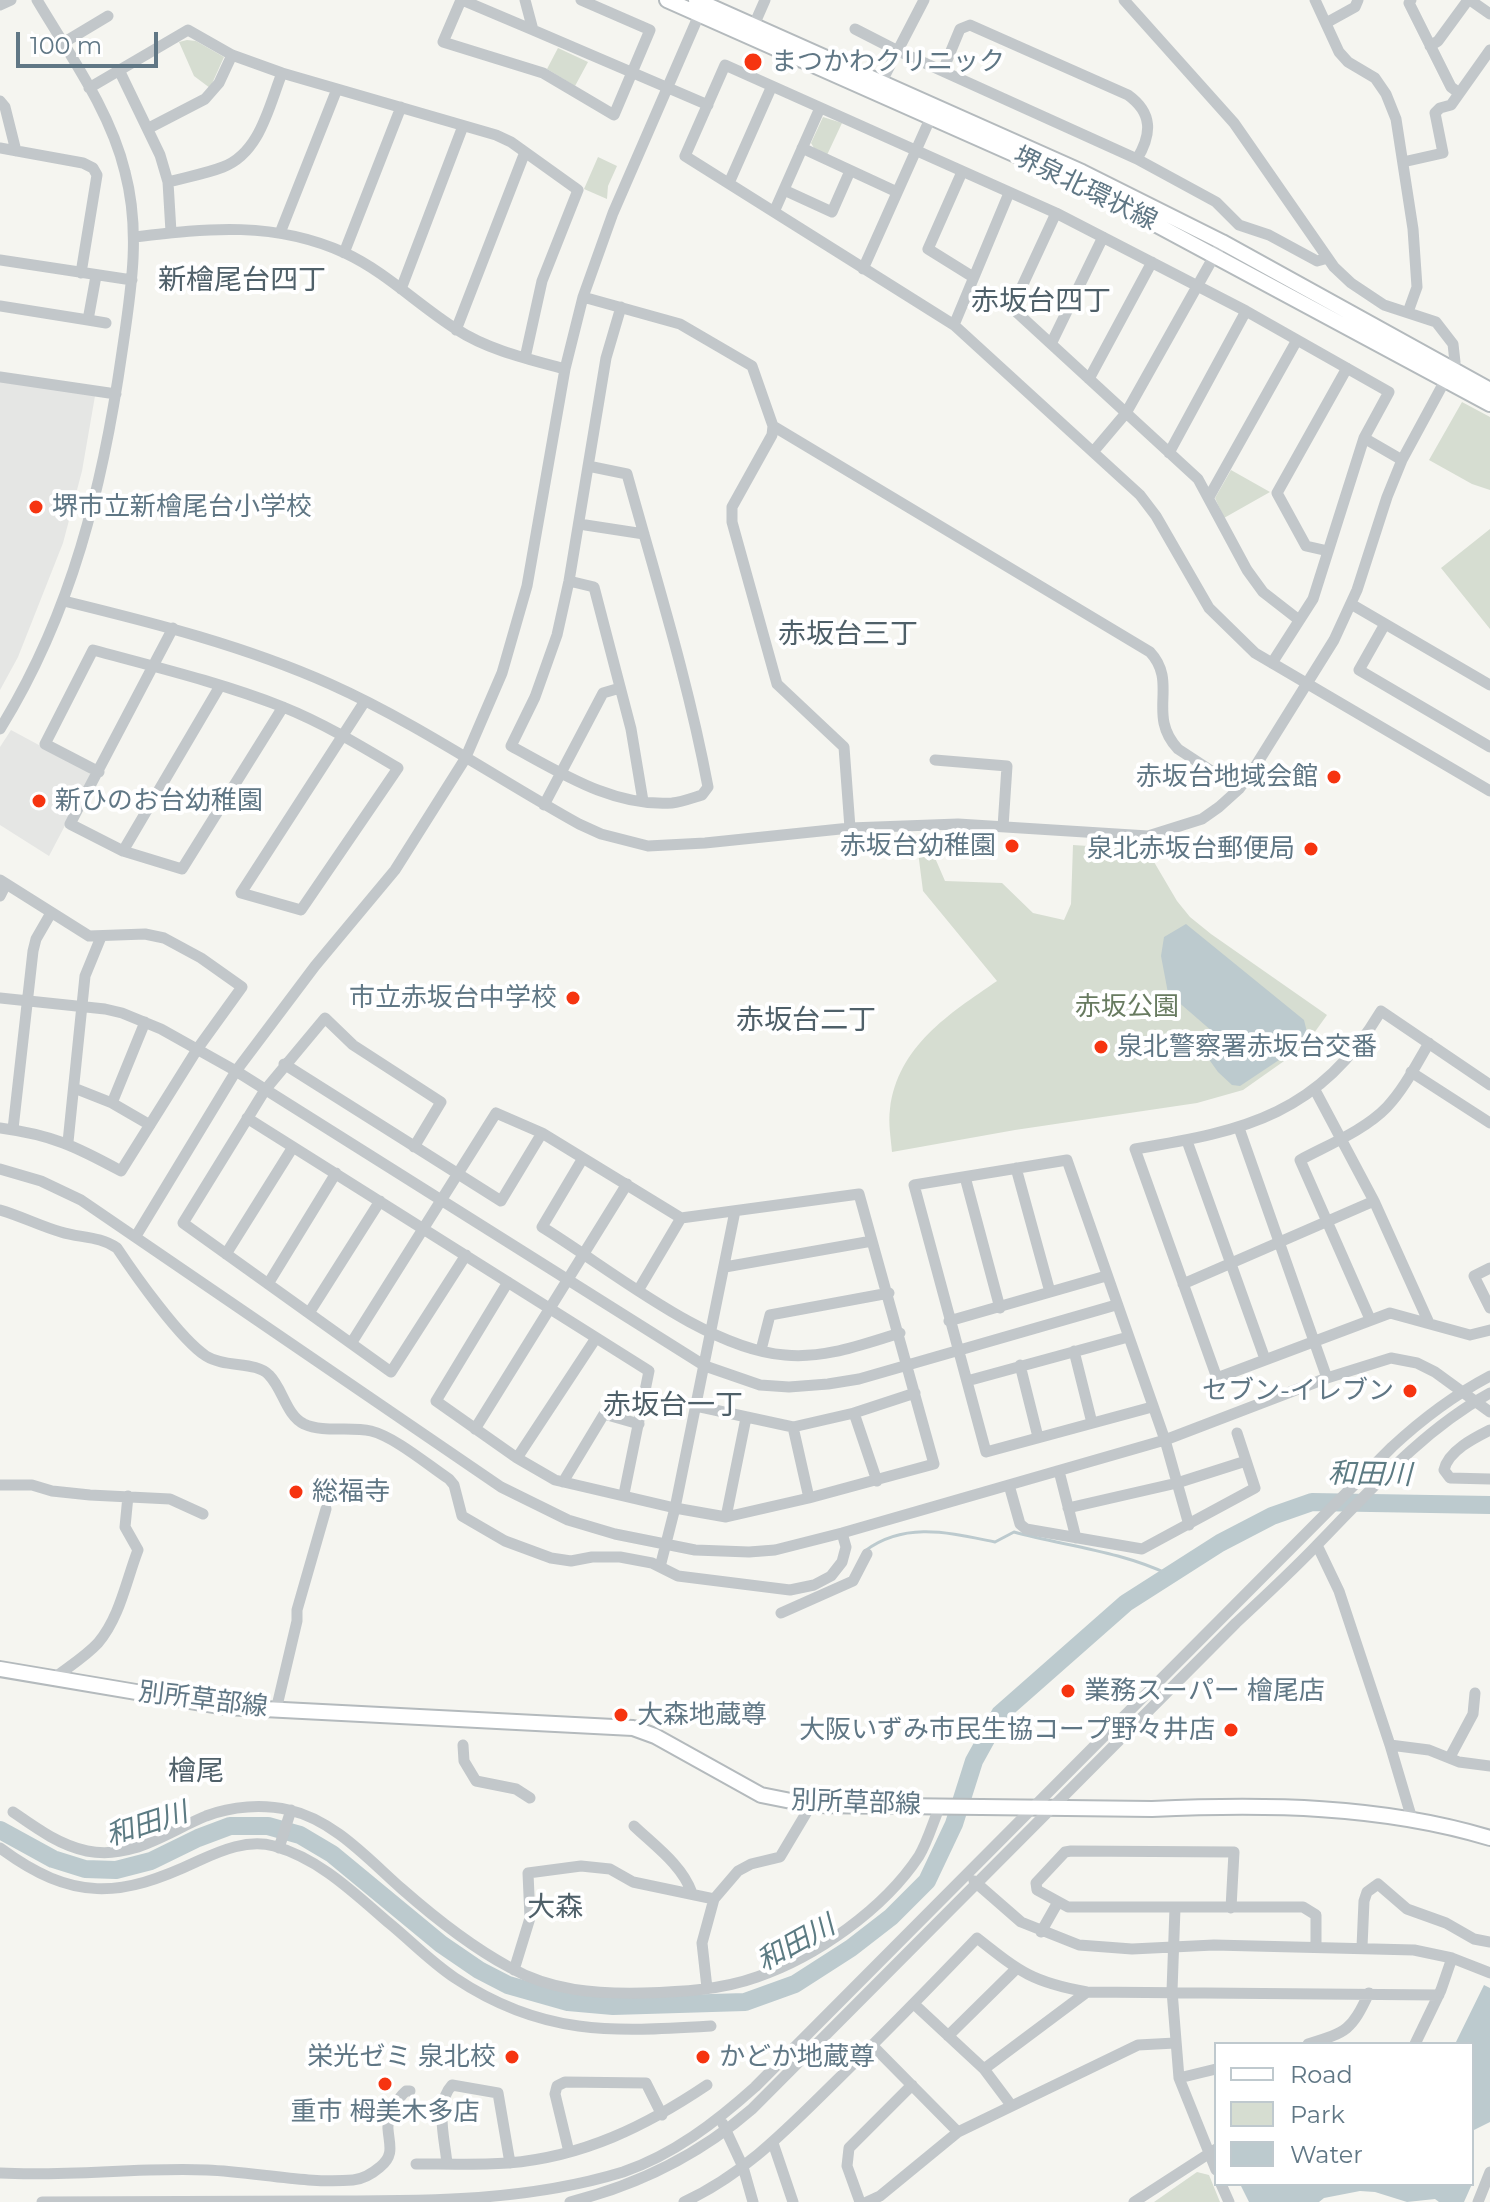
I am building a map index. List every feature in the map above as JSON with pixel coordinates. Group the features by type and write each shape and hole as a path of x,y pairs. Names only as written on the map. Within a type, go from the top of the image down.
{"main road":[{"name":"堺泉北環状線","path":"667,0 701,4 754,25 882,81 934,111"},
{"name":"堺泉北環状線","path":"701,4 934,111 1219,248 1449,374 1490,390"},
{"name":"堺泉北環状線","path":"1449,374 1490,404"},
{"name":"別所草部線","path":"0,1669 225,1707 633,1728 655,1736 761,1795 811,1805 1330,1810 1412,1819 1490,1838"}],"street":[{"path":"0,5 11,0"},
{"path":"0,729 64,601 86,537 102,475 116,394 135,237 132,206 120,152 89,88 37,0"},
{"path":"581,0 650,30 632,74 614,115 543,73 443,42 462,0 632,74 708,105"},
{"path":"525,0 533,30"},
{"path":"754,25 765,0"},
{"path":"882,81 924,0"},
{"path":"1315,0 1339,52 1348,62 1375,78 1386,94 1396,119 1413,229 1417,287 1408,312"},
{"path":"1326,23 1355,7 1358,0"},
{"path":"1411,0 1409,3 1451,87 1459,93"},
{"path":"1430,46 1438,41 1469,0 1490,14"},
{"path":"64,601 173,628 300,672 407,723 544,805 601,834 648,846 850,828 958,824 1148,836 1202,819 1239,789 1334,640 1351,604 1402,460 1449,374 1455,353 1448,335 1436,322 1384,305 1341,274 1234,123 1128,1"},
{"path":"136,1236 236,1071 315,966 395,870 465,759 502,673 527,586 565,369 583,297 608,226 701,4"},
{"path":"63,43 108,16"},
{"path":"943,70 960,29 970,25 1128,95 1137,102 1149,126 1149,136 1137,159"},
{"path":"855,29 1137,159 1216,202 1239,225 1269,235 1317,261 1328,258"},
{"path":"89,88 188,30 232,55 282,73 496,135 525,152 578,190 542,281 525,358"},
{"path":"1403,162 1443,153 1435,113 1451,105 1490,50"},
{"path":"149,128 205,99 219,83 232,55"},
{"path":"1272,663 1313,599 1364,438 1389,392 1246,311 1056,213 725,65 685,156 954,325 1140,495 1156,516 1209,608 1255,653 1307,685 1490,791"},
{"path":"119,70 149,128 168,182 171,232"},
{"path":"168,182 224,167 248,150 258,135 282,73"},
{"path":"729,183 771,88"},
{"path":"280,233 337,89"},
{"path":"0,101 5,107 16,151"},
{"path":"344,253 401,107"},
{"path":"774,212 820,108"},
{"path":"863,269 934,111"},
{"path":"401,289 463,126"},
{"path":"0,148 83,163 93,168 97,175 81,273"},
{"path":"802,148 897,192"},
{"path":"456,330 525,152"},
{"path":"784,190 832,212 850,171"},
{"path":"962,172 928,249 973,277"},
{"path":"954,325 1009,193"},
{"path":"1056,213 1012,308 1198,479 1255,581 1278,606 1299,620"},
{"path":"135,237 209,228 280,233 307,239 344,253 401,289 456,330 482,344 565,369"},
{"path":"1051,344 1103,237"},
{"path":"1093,452 1126,413 1219,248"},
{"path":"0,260 132,280"},
{"path":"1089,379 1152,262"},
{"path":"88,320 96,276"},
{"path":"583,297 680,324 752,366 773,426 769,443 732,507 732,522 777,684 844,747 850,828"},
{"path":"0,306 106,323"},
{"path":"588,466 627,474 680,656 708,787 702,795 673,803 618,798 561,773 511,746 549,662 569,581 579,524 588,466 606,358 621,307"},
{"path":"1169,453 1246,311"},
{"path":"1209,497 1297,340"},
{"path":"1328,551 1306,546 1277,493 1347,368"},
{"path":"0,377 116,394"},
{"path":"773,426 1150,652 1162,667 1161,718 1171,742 1239,789"},
{"path":"1364,438 1402,460"},
{"path":"579,524 644,534"},
{"path":"569,581 594,587 631,729 643,801"},
{"path":"1351,604 1490,685"},
{"path":"1385,624 1359,670 1490,747"},
{"path":"173,628 70,824 123,851 182,869 283,707"},
{"path":"99,772 45,744 93,650 155,666 283,707 343,736 398,768 301,910 241,893 343,736 365,701"},
{"path":"123,851 220,686"},
{"path":"544,805 603,693 620,688"},
{"path":"935,760 1007,766 1003,827"},
{"path":"0,896 3,882 89,936 145,934 164,938 201,958 242,987 198,1048 121,1171 68,1142 0,1128"},
{"path":"13,1129 33,951 51,913"},
{"path":"68,1142 85,976 101,937"},
{"path":"0,998 105,1009 145,1022 198,1048 705,1366 760,1385 789,1387 859,1379 1116,1305"},
{"path":"1490,1085 1381,1011 1350,1057 1315,1090 1281,1111 1239,1128 1187,1141 1135,1149 1217,1378 1390,1313 1470,1335 1490,1330"},
{"path":"414,1147 441,1102 353,1045 325,1018 265,1090 183,1223 391,1372 466,1255"},
{"path":"112,1103 145,1022"},
{"path":"1370,1319 1300,1160 1384,1110 1429,1043"},
{"path":"284,1064 501,1201 542,1133"},
{"path":"1411,1072 1490,1123"},
{"path":"74,1088 112,1103 150,1125"},
{"path":"1315,1090 1374,1201 1429,1323"},
{"path":"352,1342 496,1113 542,1133 681,1218 859,1194 889,1293 934,1464 726,1517 563,1482 517,1458 436,1401 508,1282"},
{"path":"247,1118 649,1371 624,1494"},
{"path":"1239,1128 1327,1378"},
{"path":"1187,1141 1265,1359"},
{"path":"226,1254 293,1147"},
{"path":"583,1158 542,1227 711,1334 784,1355 814,1355 900,1333"},
{"path":"1152,1407 986,1452 914,1185 1067,1160 1165,1440 1189,1525"},
{"path":"1016,1168 1050,1292"},
{"path":"0,1169 41,1181 81,1200 476,1471 542,1509 592,1528 719,1553 775,1550 1059,1471 1165,1440 1327,1378 1391,1358 1417,1363 1490,1412"},
{"path":"268,1284 336,1173"},
{"path":"965,1177 1000,1308"},
{"path":"475,1429 627,1184"},
{"path":"309,1313 380,1201"},
{"path":"1183,1284 1374,1201"},
{"path":"0,1210 61,1232 108,1241 117,1248 191,1344 207,1357 224,1364 259,1368 269,1375 295,1417 303,1423 313,1427 376,1432 400,1446 449,1479 454,1485 462,1516 505,1541 551,1558 571,1561 620,1557 660,1567 678,1576 790,1590 814,1585 831,1576 842,1562 846,1547 842,1533"},
{"path":"660,1567 705,1366 735,1211"},
{"path":"639,1289 681,1218"},
{"path":"725,1267 872,1241"},
{"path":"1490,1268 1474,1276 1490,1308"},
{"path":"949,1321 1106,1276"},
{"path":"761,1350 770,1315 889,1293"},
{"path":"967,1381 1128,1337"},
{"path":"517,1458 596,1338"},
{"path":"1074,1351 1092,1423"},
{"path":"1020,1365 1038,1437"},
{"path":"42,2202 416,2202 514,2197 564,2190 659,2157 721,2118 786,2058 1417,1424 1462,1391 1490,1376"},
{"path":"696,1406 793,1427 854,1413 915,1393"},
{"path":"570,2202 607,2193 653,2174 726,2131 785,2078 1371,1489 1426,1436 1490,1393"},
{"path":"854,1413 877,1481"},
{"path":"563,1482 604,1414 639,1424"},
{"path":"726,1517 746,1418"},
{"path":"400,1446 411,1427"},
{"path":"793,1427 809,1498"},
{"path":"1490,1430 1469,1441 1446,1462 1444,1470 1450,1478 1490,1479"},
{"path":"1009,1485 1020,1524 1026,1529 1142,1549 1255,1488 1237,1433"},
{"path":"1068,1508 1177,1483 1246,1461"},
{"path":"1059,1471 1076,1538"},
{"path":"0,1485 32,1485 52,1491 170,1499 203,1514"},
{"path":"53,1679 97,1643 109,1628 121,1600 138,1550 125,1527 128,1496"},
{"path":"276,1710 297,1610 326,1509"},
{"path":"1317,1545 1339,1591 1412,1819"},
{"path":"790,1590 781,1613 853,1581 867,1554"},
{"path":"1450,1757 1473,1714 1475,1693"},
{"path":"463,1745 464,1761 476,1781 516,1789 530,1798"},
{"path":"1390,1745 1429,1750 1459,1762 1490,1766"},
{"path":"707,1988 702,1943 714,1899 738,1871 751,1864 780,1857 811,1805"},
{"path":"13,1812 63,1842 87,1851 108,1853 143,1846 207,1815 231,1809 273,1807 291,1810 323,1824 351,1843 438,1920 514,1970 552,1986 584,1992 682,1992 755,1978 792,1962 860,1920 894,1887 920,1855 942,1806"},
{"path":"279,1848 291,1810"},
{"path":"634,1826 669,1859 688,1881 692,1893"},
{"path":"0,1848 60,1880 101,1890 124,1889 152,1881 237,1846 254,1843 279,1848 312,1862 336,1878 453,1977 513,2010 560,2025 593,2029 711,2026"},
{"path":"1231,1908 1234,1852 1065,1852 1036,1883 1037,1890 1068,1907 1175,1908 1231,1908 1303,1907 1316,1915 1316,1947"},
{"path":"514,1970 530,1918 528,1873 581,1866 610,1869 633,1882 714,1899"},
{"path":"967,1875 1021,1922 1079,1945 1132,1949 1362,1947 1414,1950 1452,1958 1490,1973"},
{"path":"1362,1947 1364,1901 1367,1892 1378,1884 1407,1909 1446,1923 1474,1939 1490,1942"},
{"path":"1041,1932 1058,1902"},
{"path":"1134,2202 1212,2150 1179,2078 1172,1991 1175,1908"},
{"path":"684,2202 704,2198 773,2143 977,1938 1016,1969 1050,1985 1087,1992 1439,1995"},
{"path":"1416,2042 1439,1995 1452,1958"},
{"path":"948,2036 1016,1969"},
{"path":"984,2069 1087,1992"},
{"path":"1314,2042 1343,2033 1357,2019 1369,1993"},
{"path":"914,2004 984,2069 1011,2105"},
{"path":"867,2202 880,2196 958,2132 1138,2045 1175,2043"},
{"path":"872,2045 958,2132"},
{"path":"1179,2078 1214,2069"},
{"path":"569,2152 555,2094 557,2086 565,2082 646,2083 662,2115"},
{"path":"447,2164 442,2108 444,2093 452,2085 498,2093 510,2163"},
{"path":"416,2164 510,2163 569,2152 632,2131 707,2085"},
{"path":"860,2202 847,2166 849,2148 912,2085"},
{"path":"0,2173 208,2170 259,2176 359,2179 383,2165 389,2157 392,2149 388,2127 390,2116 400,2096 410,2091"},
{"path":"721,2118 743,2167 753,2202"},
{"path":"773,2143 793,2202"},
{"path":"1483,2200 1490,2172"}],"shaded area":[{"name":"堺市立新檜尾台小学校","path":"0,381 95,396 82,471 63,543 18,657 0,690"},
{"name":"新ひのお台幼稚園","path":"11,730 89,772 91,776 49,856 0,825 0,747"}],"green space":[{"path":"196,41 224,57 210,88 194,76 179,42"},
{"path":"558,48 588,62 575,86 547,69"},
{"path":"823,117 842,123 827,155 811,143"},
{"path":"598,157 617,166 608,186 607,199 584,189"},
{"path":"1462,402 1490,417 1490,490 1472,484 1429,460"},
{"path":"1231,470 1270,492 1224,518 1215,498"},
{"path":"1490,529 1490,629 1441,568"},
{"name":"赤坂公園","path":"917,844 929,844 945,881 1002,883 1033,913 1064,920 1071,904 1073,845 1147,850 1190,917 1327,1015 1304,1047 1243,1090 1197,1103 892,1152 890,1109 903,1067 928,1034 944,1019 997,981 923,891"},
{"path":"1197,2172 1209,2175 1220,2202 1154,2202"}],"water":[{"path":"1186,924 1304,1020 1308,1036 1285,1056 1240,1086 1232,1085 1218,1072 1203,1051 1213,1032 1168,993 1161,956 1164,937"},
{"path":"1484,1985 1490,1988 1490,2122 1474,2130 1474,2042 1456,2042"},
{"path":"1241,2186 1471,2186 1464,2202 1439,2202 1435,2199 1407,2202 1375,2192 1360,2191 1324,2198 1319,2202 1249,2202"}],"waterway":[{"name":"和田川","path":"0,1830 53,1859 85,1869 116,1870 151,1861 230,1826 268,1826 300,1835 332,1854 441,1944 508,1985 568,2002 613,2006 745,2002 795,1984 851,1948 891,1917 927,1881 954,1824 974,1761 1000,1714 1126,1603 1220,1543 1272,1516 1312,1502 1490,1505"},
{"path":"865,1551 880,1542 912,1533 945,1533 995,1542 1014,1532 1112,1555 1170,1575"}],"place":[{"name":"まつかわクリニック","path":"753,62"},
{"name":"堺市立新檜尾台小学校","path":"36,507"},
{"name":"赤坂台地域会館","path":"1334,777"},
{"name":"新ひのお台幼稚園","path":"39,801"},
{"name":"赤坂台幼稚園","path":"1012,846"},
{"name":"泉北赤坂台郵便局","path":"1311,849"},
{"name":"市立赤坂台中学校","path":"573,998"},
{"name":"泉北警察署赤坂台交番","path":"1101,1047"},
{"name":"セブン-イレブン","path":"1410,1391"},
{"name":"総福寺","path":"296,1492"},
{"name":"業務スーパー 檜尾店","path":"1068,1691"},
{"name":"大森地蔵尊","path":"621,1715"},
{"name":"大阪いずみ市民生協コープ野々井店","path":"1231,1730"},
{"name":"栄光ゼミ 泉北校","path":"512,2057"},
{"name":"かどか地蔵尊","path":"703,2057"},
{"name":"重市 栂美木多店","path":"385,2084"}],"district":[{"name":"新檜尾台四丁","path":"242,281"},
{"name":"赤坂台四丁","path":"1041,302"},
{"name":"赤坂台三丁","path":"848,635"},
{"name":"赤坂台二丁","path":"806,1021"},
{"name":"赤坂台一丁","path":"673,1406"},
{"name":"檜尾","path":"196,1772"},
{"name":"大森","path":"555,1908"}]}
